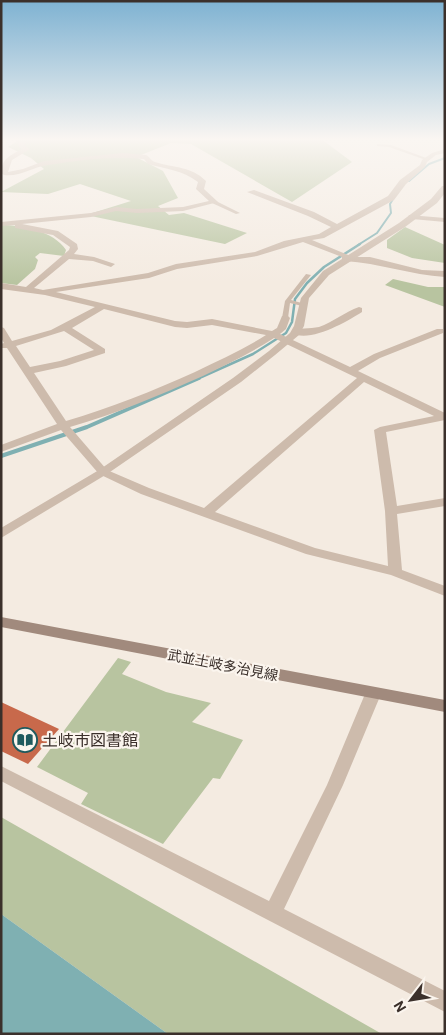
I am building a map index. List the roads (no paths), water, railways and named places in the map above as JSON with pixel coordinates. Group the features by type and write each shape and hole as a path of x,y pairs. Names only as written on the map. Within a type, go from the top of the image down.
{"main road":[{"name":"武並土岐多治見線","path":"1,622 373,694 445,706"}],"street":[{"path":"200,187 214,202"},
{"path":"44,291 149,275 176,268 257,254 286,243 323,235 336,226 391,198 399,187"},
{"path":"296,332 299,326 302,304 320,279 345,257 383,238 434,201 445,189"},
{"path":"251,192 312,214 336,226"},
{"path":"2,224 91,215 122,209 137,211 183,209 214,202"},
{"path":"412,217 445,220"},
{"path":"2,224 55,233 74,246 74,249 67,256 28,289"},
{"path":"304,240 345,257 370,260 422,273 445,274"},
{"path":"67,256 94,259 111,264"},
{"path":"1,286 44,291 101,307 176,324 187,325 212,322 279,337 444,417"},
{"path":"5,346 56,333 101,307"},
{"path":"1,449 67,430 176,384 279,337 296,332 322,329 338,323 360,310"},
{"path":"1,534 103,472 237,380 279,337 285,318"},
{"path":"27,371 62,364 102,351 66,328"},
{"path":"1,330 5,346 27,371 67,430 103,472 145,492 311,551 395,572 445,591"},
{"path":"350,372 377,356 440,331"},
{"path":"206,513 363,378"},
{"path":"395,572 391,511 380,430 444,417"},
{"path":"391,511 445,502"},
{"path":"273,912 335,785 373,694"},
{"path":"1,773 445,1002"}],"lane":[{"path":"214,202 238,213"},
{"path":"285,318 288,301 308,276"},
{"path":"288,301 302,304"}],"water":[{"path":"1,914 168,1034 1,1034"}],"waterway":[{"path":"358,245 377,233 391,213 390,204 393,199"},
{"path":"197,379 253,354 286,333 292,322 295,299 307,283 324,267 360,244"},
{"path":"1,456 87,427 199,378"}],"place":[{"name":"土岐市図書館","path":"25,740"}]}
